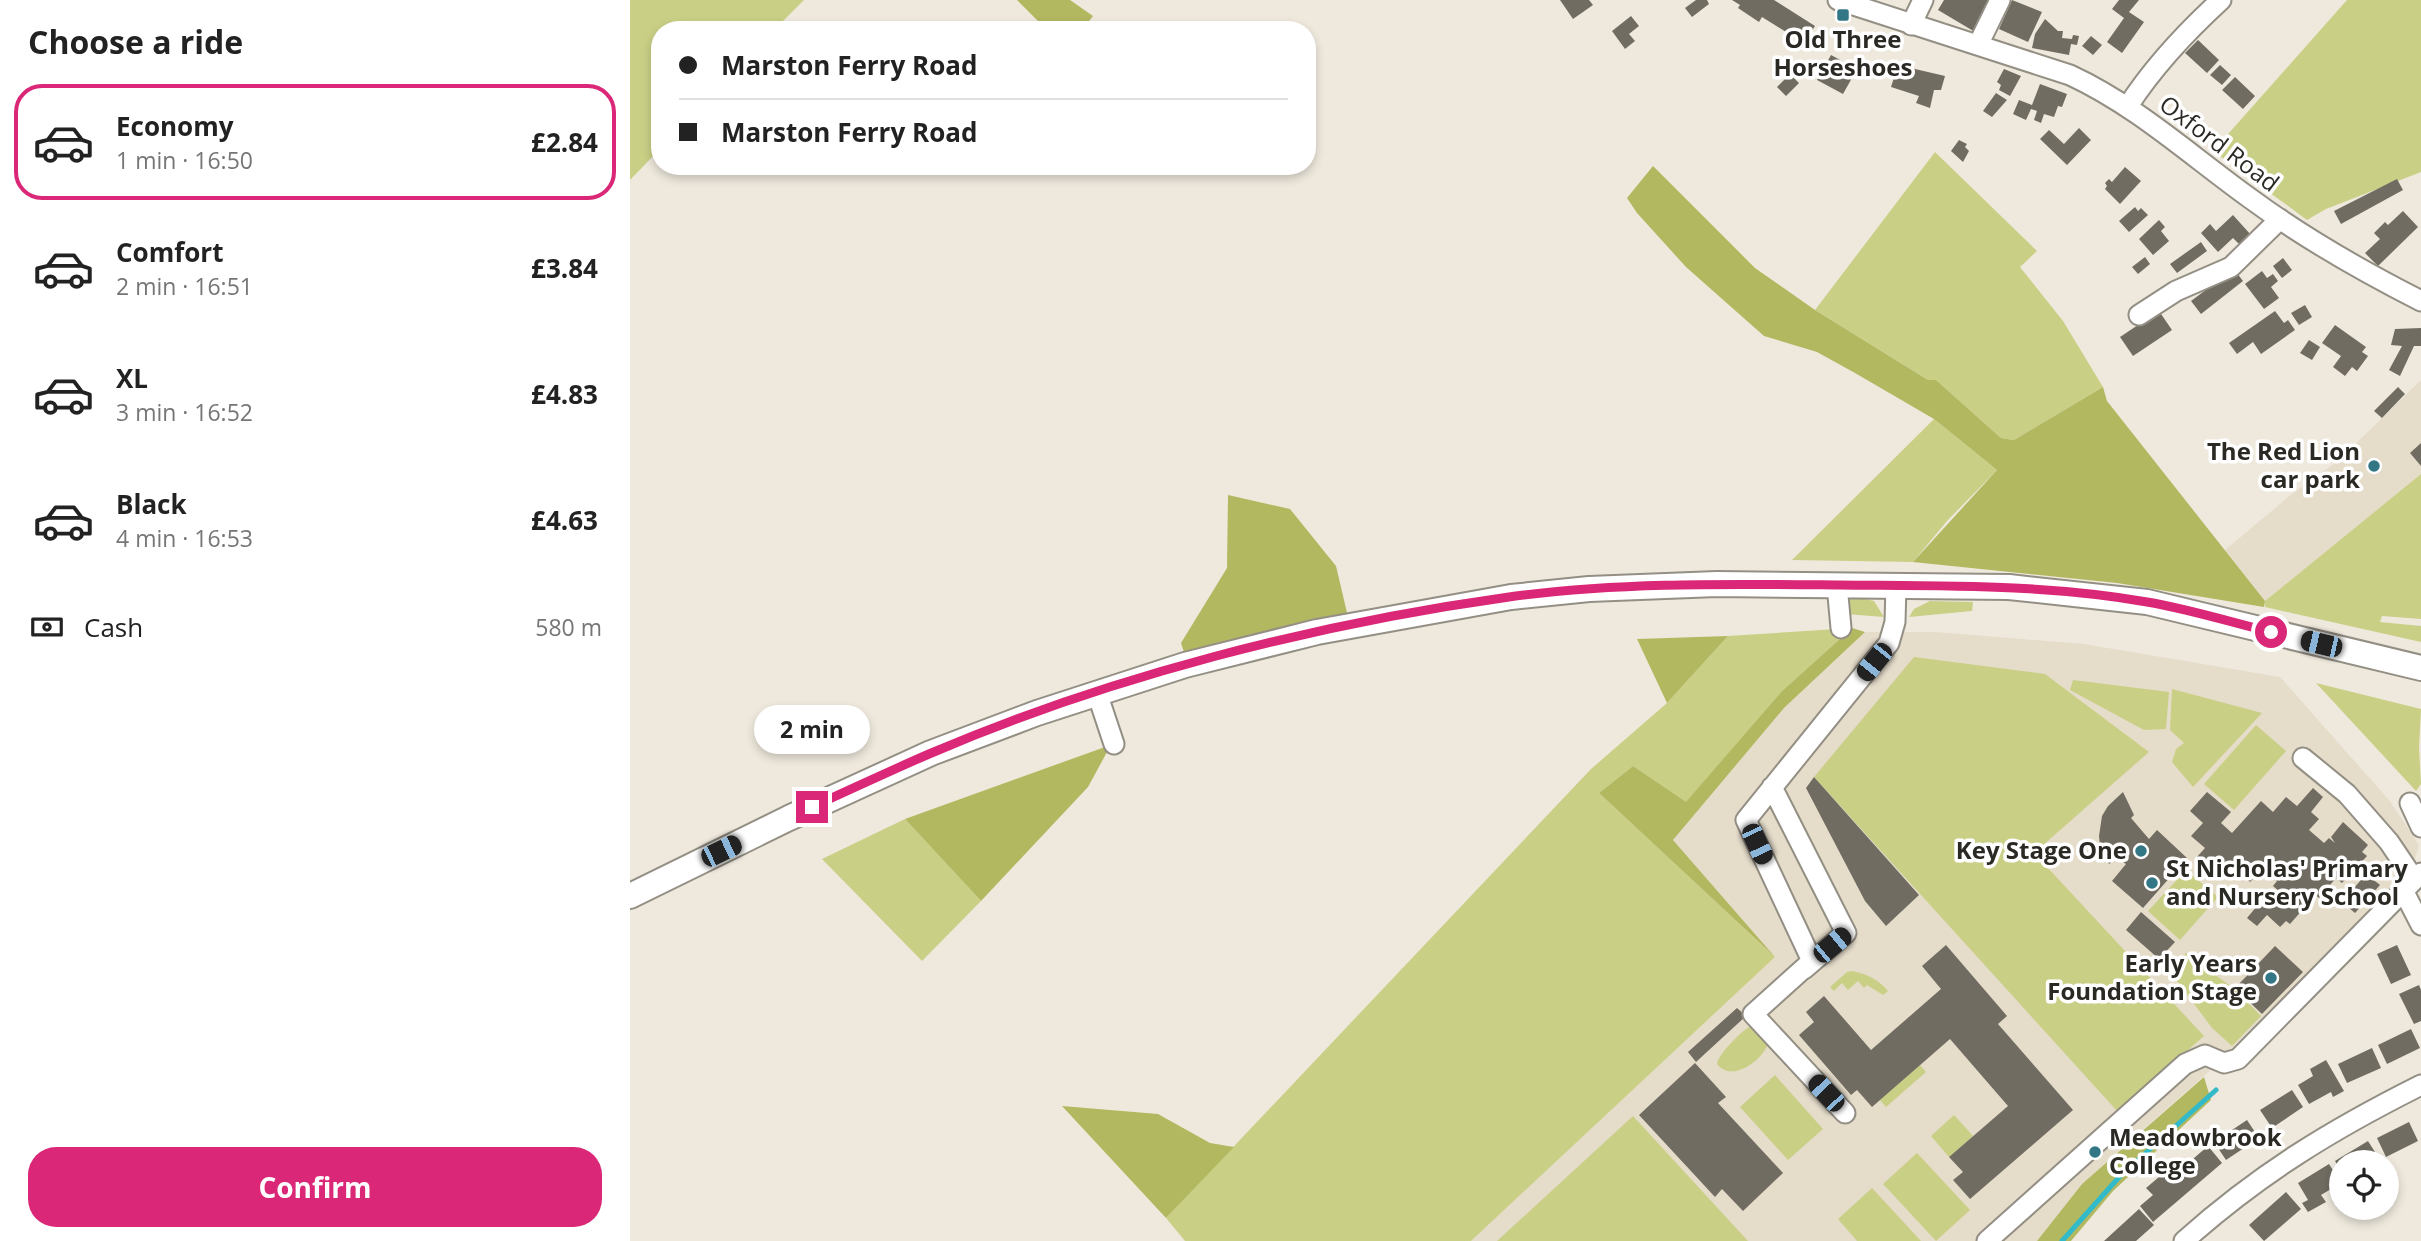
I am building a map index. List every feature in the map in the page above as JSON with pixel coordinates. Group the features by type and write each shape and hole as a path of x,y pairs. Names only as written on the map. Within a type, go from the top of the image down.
{"main road":[{"path":"630,896 789,818 931,753 1097,693 1185,665 1317,632 1511,597 1589,589 1717,583 2009,587 2147,602 2421,668"}],"street":[{"name":"Oxford Road","path":"1838,0 2070,75 2128,106 2280,219 2364,272 2421,301"},
{"path":"1911,25 1923,0"},
{"path":"1978,45 2000,0"},
{"path":"2128,106 2189,30 2221,0"},
{"path":"2139,315 2176,291 2231,267 2280,219"},
{"path":"1837,585 1840,628"},
{"path":"1803,970 1812,961 1746,820 1889,643 1895,622 1896,586"},
{"path":"1097,693 1114,744"},
{"path":"2303,758 2347,794 2389,842 2413,881 2421,925"},
{"path":"1772,787 1846,933 1753,1014 1845,1113"},
{"path":"2410,803 2421,827"},
{"path":"1987,1241 2002,1233 2185,1064 2205,1055 2224,1063 2238,1059 2413,881"},
{"path":"2184,1241 2222,1207 2280,1163 2367,1112 2421,1085"}],"shaded area":[{"path":"2421,380 2421,474 2265,601 2225,550 2292,494 2338,461"},
{"path":"1865,632 1935,632 2084,644 2280,677 2389,800 2419,845 2413,866 2233,1050 2082,1184 2037,1241 1471,1241 1775,957 1673,840 1784,708"}],"green space":[{"path":"630,0 804,0 783,21 651,21 651,158 630,180"},
{"path":"1017,0 1070,0 1093,16 1089,21 1038,21"},
{"path":"2347,0 2421,0 2421,172 2326,209 2307,220 2213,151"},
{"path":"1935,152 2037,251 2020,267 2063,321 2103,387 2014,440 2001,438 1936,380 1928,380 1815,310"},
{"path":"1653,166 1755,268 1815,310 1928,380 1936,380 2001,438 2014,440 2103,387 2107,401 2265,601 2264,607 2117,583 1913,562 1997,470 1934,419 1855,373 1817,352 1764,336 1686,267 1637,213 1627,198"},
{"path":"1934,419 1997,470 1947,521 1913,562 1792,560"},
{"path":"2421,474 2421,619 2382,616 2380,622 2421,626 2421,642 2265,607 2265,601"},
{"path":"1228,495 1290,509 1336,566 1348,617 1185,655 1181,643 1227,568"},
{"path":"1849,595 1874,601 1884,617 1846,614 1845,599"},
{"path":"1930,601 1973,602 1972,611 1909,617 1914,609"},
{"path":"1852,628 1782,691 1686,803 1633,766 1599,793 1775,957 1471,1241 1185,1241 1166,1218 1591,769 1667,703 1728,636"},
{"path":"1852,628 1865,632 1784,708 1673,840 1775,957 1599,793 1633,766 1686,802 1782,691"},
{"path":"1728,636 1667,703 1637,639"},
{"path":"1914,657 2045,674 2149,752 2034,853 2204,1036 2118,1112 1814,777"},
{"path":"2073,680 2169,692 2166,729 2144,730 2070,690"},
{"path":"2316,683 2421,709 2421,784 2416,791"},
{"path":"2172,689 2262,713 2193,787 2172,762 2176,749 2184,743 2170,730"},
{"path":"2256,725 2286,751 2234,810 2204,784"},
{"path":"1105,747 1107,752 1088,787 981,901 905,819"},
{"path":"905,819 981,901 922,961 822,859"},
{"path":"2186,870 2218,897 2180,940 2148,911"},
{"path":"2186,953 2233,988 2261,1016 2232,1046 2212,1028 2177,981 2168,974"},
{"path":"1852,971 1872,978 1888,991 1883,995 1867,985 1864,988 1858,981 1848,990 1842,983 1834,991 1830,987 1847,972"},
{"path":"1753,1025 1768,1043 1765,1050 1746,1067 1730,1071 1723,1069 1717,1064 1726,1048"},
{"path":"1920,1065 1926,1072 1886,1107 1880,1100"},
{"path":"1775,1075 1823,1129 1788,1160 1740,1107"},
{"path":"2204,1077 2211,1100 2113,1191 2071,1241 2037,1241 2082,1184"},
{"path":"1062,1106 1158,1114 1210,1143 1234,1147 1166,1218"},
{"path":"1954,1115 1973,1136 1949,1157 1931,1136"},
{"path":"1633,1116 1748,1241 1497,1241"},
{"path":"1917,1153 1970,1210 1936,1241 1883,1184"},
{"path":"1872,1188 1921,1241 1857,1241 1838,1219"}],"building":[{"path":"1560,0 1589,0 1593,5 1573,19"},
{"path":"1696,0 1707,0 1709,4 1692,17 1685,8"},
{"path":"1732,0 1774,0 1815,26 1804,43 1762,17 1759,22 1738,8 1740,5"},
{"path":"1944,0 1988,0 1992,3 1975,32 1938,10"},
{"path":"2012,0 2042,12 2028,42 1999,29"},
{"path":"2119,0 2139,0 2129,12 2144,22 2122,53 2107,42 2124,18 2112,9"},
{"path":"1631,16 1639,26 1629,34 1635,41 1625,49 1612,31"},
{"path":"2045,19 2058,31 2063,31 2062,38 2072,39 2073,35 2079,36 2077,45 2071,44 2069,55 2032,48 2035,34"},
{"path":"2091,36 2102,45 2093,55 2082,46"},
{"path":"2198,40 2219,60 2207,73 2185,53"},
{"path":"1831,55 1857,69 1843,94 1817,80"},
{"path":"1898,65 1945,76 1941,90 1934,90 1930,108 1916,103 1919,96 1891,87"},
{"path":"2220,65 2231,75 2222,85 2210,75"},
{"path":"2004,69 2021,76 2010,96 1999,90 2001,85 1997,82"},
{"path":"1790,74 1799,83 1786,96 1777,87"},
{"path":"2235,77 2255,96 2243,109 2222,90"},
{"path":"2040,84 2067,94 2054,117 2044,114 2041,123 2034,120 2037,111 2031,109 2026,120 2013,114 2019,100 2032,105"},
{"path":"1996,93 2007,100 1992,117 1983,111"},
{"path":"2079,128 2091,140 2067,165 2040,139 2049,130 2064,144"},
{"path":"1959,140 1967,144 1965,147 1969,151 1963,162 1951,151"},
{"path":"2125,167 2141,181 2120,204 2105,189 2105,183 2109,179 2112,182"},
{"path":"2397,179 2403,190 2341,224 2334,211"},
{"path":"2135,207 2138,211 2141,208 2148,215 2129,232 2119,221"},
{"path":"2403,211 2418,227 2378,266 2365,253 2380,239 2374,233 2385,222 2388,225"},
{"path":"2233,215 2251,235 2240,245 2233,238 2218,252 2201,233 2210,224 2216,231"},
{"path":"2159,220 2165,227 2161,231 2169,241 2153,255 2139,239"},
{"path":"2201,242 2207,251 2177,273 2170,264"},
{"path":"2145,257 2150,264 2138,274 2132,267"},
{"path":"2283,258 2292,270 2282,278 2273,266"},
{"path":"2234,269 2243,281 2201,314 2191,301"},
{"path":"2262,271 2267,278 2273,274 2278,281 2271,287 2279,298 2264,309 2245,284"},
{"path":"2305,305 2312,317 2299,325 2291,313"},
{"path":"2159,311 2172,330 2133,356 2120,337"},
{"path":"2275,311 2284,323 2288,320 2295,330 2261,354 2253,342 2237,354 2229,343"},
{"path":"2335,325 2366,347 2362,352 2368,356 2357,371 2352,367 2345,376 2333,367 2341,356 2322,343"},
{"path":"2421,328 2421,346 2414,346 2400,376 2389,370 2402,346 2391,345 2395,329"},
{"path":"2309,340 2320,347 2312,360 2300,353"},
{"path":"2398,387 2405,394 2382,418 2374,411"},
{"path":"2421,443 2421,466 2410,453"},
{"path":"1814,777 1919,895 1886,926 1865,901 1806,788"},
{"path":"2313,788 2323,797 2311,812 2319,819 2309,830 2324,843 2329,838 2335,843 2331,837 2343,822 2368,845 2362,852 2367,856 2342,883 2336,878 2319,898 2310,890 2306,894 2312,899 2290,924 2286,921 2280,927 2267,915 2257,926 2247,918 2267,894 2273,899 2279,891 2273,886 2277,881 2263,868 2250,882 2239,872 2236,875 2224,865 2215,875 2196,858 2205,848 2191,836 2203,823 2190,811 2207,792 2231,812 2221,823 2232,833 2261,801 2273,812 2286,797 2297,806"},
{"name":"Key Stage One","path":"2123,792 2134,815 2131,818 2149,839 2157,830 2187,858 2143,908 2112,881 2126,864 2117,858 2109,864 2100,846 2102,816"},
{"path":"2366,874 2380,885 2355,913 2342,902"},
{"path":"2141,912 2175,942 2159,959 2126,930"},
{"path":"1946,945 2007,1016 1998,1024 2073,1110 1970,1199 1953,1180 1963,1172 1949,1157 2008,1106 1950,1039 1872,1107 1857,1090 1851,1095 1799,1035 1814,1022 1806,1012 1824,996 1871,1050 1941,989 1922,966"},
{"path":"2397,945 2411,975 2391,984 2377,954"},
{"name":"Early Years Foundation Stage","path":"2275,946 2303,972 2262,1014 2240,993 2244,988 2239,984"},
{"path":"2419,985 2421,1021 2414,1024 2399,994"},
{"path":"1737,1008 1746,1016 1696,1062 1688,1052"},
{"path":"2411,1029 2420,1048 2387,1064 2378,1045"},
{"path":"2372,1048 2381,1068 2347,1083 2338,1064"},
{"path":"2326,1060 2344,1091 2333,1097 2331,1092 2309,1104 2298,1085 2313,1076 2310,1069"},
{"path":"1695,1063 1726,1097 1718,1103 1783,1173 1743,1211 1722,1189 1715,1197 1639,1115"},
{"path":"2292,1090 2303,1107 2272,1128 2260,1110"},
{"path":"2247,1120 2259,1138 2226,1160 2214,1142"},
{"path":"2409,1122 2418,1141 2399,1150 2383,1150 2377,1138"},
{"path":"2368,1141 2374,1150 2353,1150"},
{"path":"2208,1146 2222,1163 2153,1222 2140,1206 2153,1195 2146,1188 2166,1171 2172,1177"},
{"path":"2329,1164 2329,1190 2321,1195 2326,1202 2308,1212 2302,1203 2308,1200 2298,1183"},
{"path":"2286,1192 2301,1209 2264,1241 2249,1225"},
{"path":"2139,1209 2154,1225 2136,1241 2104,1241"}],"waterway":[{"path":"2062,1241 2121,1175 2216,1090"}],"place":[{"name":"Old Three Horseshoes","path":"1843,15"},
{"name":"The Red Lion car park","path":"2374,466"},
{"name":"Key Stage One","path":"2141,851"},
{"name":"St Nicholas' Primary and Nursery School","path":"2152,883"},
{"name":"Early Years Foundation Stage","path":"2271,978"},
{"name":"Meadowbrook College","path":"2095,1152"}],"route":[{"path":"812,807 931,753 994,729 1185,665 1317,632 1511,597 1589,589 1717,583 2009,587 2147,602 2271,632"}]}
